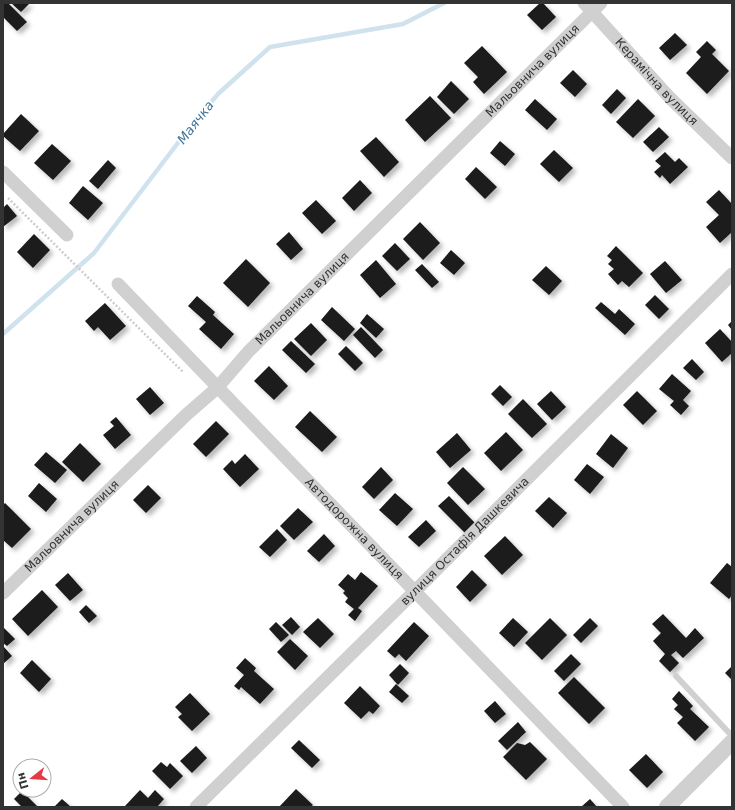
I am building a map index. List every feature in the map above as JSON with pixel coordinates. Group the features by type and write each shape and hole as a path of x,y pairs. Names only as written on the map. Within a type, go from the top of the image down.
{"street":[{"name":"Мальовнича вулиця","path":"3,593 175,426 217,388 249,351 357,246 588,8 601,3"},
{"name":"Керамічна вулиця","path":"588,8 670,98 732,158"},
{"path":"3,172 67,235"},
{"name":"вулиця Остафія Дашкевича","path":"196,807 414,592 732,274"},
{"name":"Автодорожна вулиця","path":"118,284 623,807"},
{"path":"667,807 732,742"}],"lane":[{"path":"676,676 732,736"}],"path":[{"path":"3,194 180,370 187,374"}],"building":[{"path":"3,3 8,3 27,22 17,31 3,17"},
{"path":"11,3 30,3 21,12"},
{"path":"540,3 543,3 556,17 542,30 527,15"},
{"path":"675,33 687,45 670,60 659,48"},
{"path":"707,41 716,50 712,54 729,71 707,94 686,73 701,57 696,52"},
{"path":"482,46 507,72 484,94 473,82 478,77 464,63"},
{"path":"573,70 587,84 575,97 560,83"},
{"path":"451,81 469,99 454,114 437,97"},
{"path":"617,89 626,98 611,114 602,105"},
{"path":"430,96 451,118 425,142 405,120"},
{"path":"535,99 557,119 547,130 525,110"},
{"path":"638,99 655,116 633,138 616,122"},
{"path":"21,114 39,131 20,151 3,136 3,134"},
{"path":"659,127 669,137 653,152 643,142"},
{"path":"376,137 399,162 384,177 360,151"},
{"path":"500,141 515,154 505,166 490,153"},
{"path":"52,144 71,161 53,180 34,163"},
{"path":"554,150 573,168 559,182 540,164"},
{"path":"665,152 675,162 679,158 688,167 670,184 662,175 660,178 654,172 661,166 655,161"},
{"path":"108,160 116,168 98,189 89,181"},
{"path":"476,167 497,187 485,199 465,179"},
{"path":"360,180 372,193 354,211 342,198"},
{"path":"83,186 103,203 88,220 69,203"},
{"path":"719,190 732,204 732,232 720,243 706,227 719,215 706,202"},
{"path":"316,200 336,221 322,234 302,213"},
{"path":"7,204 17,216 3,227 3,208"},
{"path":"420,222 440,243 423,260 403,239"},
{"path":"289,232 303,249 291,260 276,244"},
{"path":"34,234 50,250 33,268 17,252"},
{"path":"395,243 410,259 397,271 382,256"},
{"path":"616,246 643,273 629,287 622,281 618,285 608,274 614,269 608,264 612,260 607,256"},
{"path":"451,250 465,263 454,275 440,263"},
{"path":"246,259 270,283 248,307 223,283"},
{"path":"376,260 396,284 380,298 360,275"},
{"path":"665,261 682,280 666,293 650,274"},
{"path":"422,264 439,282 432,288 415,270"},
{"path":"546,266 562,281 549,295 532,280"},
{"path":"655,295 669,309 659,319 645,305"},
{"path":"197,296 215,312 213,315 234,334 221,349 199,329 206,322 188,306"},
{"path":"601,302 615,314 619,309 635,324 625,335 595,308"},
{"path":"105,303 126,326 110,340 98,327 94,331 85,321"},
{"path":"332,307 355,329 344,341 321,320"},
{"path":"367,314 384,329 376,338 360,323"},
{"path":"732,321 732,330 728,325"},
{"path":"311,323 327,340 311,356 294,339"},
{"path":"361,327 383,350 375,358 353,335"},
{"path":"720,329 732,342 732,353 722,362 705,343"},
{"path":"291,341 315,364 306,373 282,350"},
{"path":"346,346 363,363 355,371 338,354"},
{"path":"692,359 704,372 696,380 683,368"},
{"path":"269,366 288,386 274,400 254,381"},
{"path":"672,374 691,391 683,400 689,406 681,415 670,405 674,401 659,389"},
{"path":"500,385 512,397 503,406 491,394"},
{"path":"150,387 164,403 150,415 136,399"},
{"path":"551,391 566,407 552,420 537,404"},
{"path":"637,391 657,411 643,425 623,405"},
{"path":"523,399 547,424 532,438 508,414"},
{"path":"310,411 337,437 322,452 295,427"},
{"path":"116,417 131,435 115,449 103,435 114,426 110,422"},
{"path":"216,421 229,434 206,457 193,444"},
{"path":"506,432 523,450 501,471 484,453"},
{"path":"457,433 471,450 450,468 436,452"},
{"path":"611,434 628,448 613,468 596,454"},
{"path":"80,443 101,464 83,482 62,462"},
{"path":"46,452 67,470 55,483 34,465"},
{"path":"245,454 259,469 240,487 223,469 232,460 235,464"},
{"path":"587,464 604,477 590,494 574,480"},
{"path":"381,467 393,480 374,499 362,487"},
{"path":"463,467 485,489 468,505 447,483"},
{"path":"39,483 57,499 46,512 28,496"},
{"path":"148,485 161,498 146,513 133,500"},
{"path":"395,493 413,509 397,526 379,510"},
{"path":"449,496 475,523 465,533 438,506"},
{"path":"549,497 567,513 553,528 535,511"},
{"path":"5,503 31,529 12,548 3,540 3,505"},
{"path":"298,508 313,522 294,540 280,526"},
{"path":"426,520 436,531 419,547 408,537"},
{"path":"277,529 287,540 270,557 259,547"},
{"path":"324,534 335,546 319,562 307,551"},
{"path":"505,536 523,555 502,575 484,556"},
{"path":"727,563 732,567 732,595 729,599 710,583"},
{"path":"472,570 487,585 470,602 456,587"},
{"path":"361,572 378,586 358,608 362,611 355,621 348,615 354,609 345,602 348,598 343,593 345,591 338,585 348,574 355,580"},
{"path":"68,573 83,590 70,601 55,585"},
{"path":"42,590 58,607 28,636 12,619"},
{"path":"86,605 97,616 89,623 79,612"},
{"path":"663,614 686,638 695,628 704,638 683,658 676,651 671,655 679,663 670,672 659,661 665,654 653,641 661,633 652,624"},
{"path":"291,617 300,627 292,635 282,625"},
{"path":"318,618 334,634 320,648 303,632"},
{"path":"513,618 528,632 514,647 499,633"},
{"path":"550,618 567,635 542,660 525,643"},
{"path":"590,618 598,626 581,643 573,635"},
{"path":"276,622 289,635 281,642 269,629"},
{"path":"414,622 429,636 406,661 399,654 395,658 387,651"},
{"path":"3,627 15,639 7,646 3,643"},
{"path":"290,639 308,656 295,670 277,652"},
{"path":"3,646 12,656 3,664"},
{"path":"571,654 581,664 564,681 554,671"},
{"path":"245,658 256,668 254,671 274,689 260,704 241,687 239,690 234,686 244,675 236,668"},
{"path":"32,660 51,679 39,692 20,673"},
{"path":"400,664 409,673 398,685 389,675"},
{"path":"732,666 732,680 725,673"},
{"path":"574,677 605,708 589,724 558,693"},
{"path":"396,684 409,696 402,703 389,692"},
{"path":"360,686 380,706 373,714 369,711 361,719 344,703"},
{"path":"679,691 693,706 690,709 709,727 695,741 677,723 683,717 674,709 678,705 672,699"},
{"path":"190,693 210,714 192,731 178,717 182,714 175,707"},
{"path":"495,701 506,714 495,723 484,711"},
{"path":"518,722 526,732 507,750 498,741"},
{"path":"299,740 320,760 312,768 291,748"},
{"path":"530,742 547,759 526,780 503,757 517,743 525,745"},
{"path":"196,746 207,758 192,773 180,761"},
{"path":"646,754 663,772 647,788 629,770"},
{"path":"161,762 167,767 170,763 183,776 170,789 152,771"},
{"path":"296,789 313,805 310,807 279,807"},
{"path":"140,790 148,798 155,790 164,799 157,807 126,807 125,806"},
{"path":"29,798 38,807 22,807 14,799"},
{"path":"62,799 71,807 54,807"},
{"path":"590,799 597,807 581,807"}],"waterway":[{"name":"Маячка","path":"3,334 94,253 187,131 218,94 270,47 403,24 444,3"}]}
